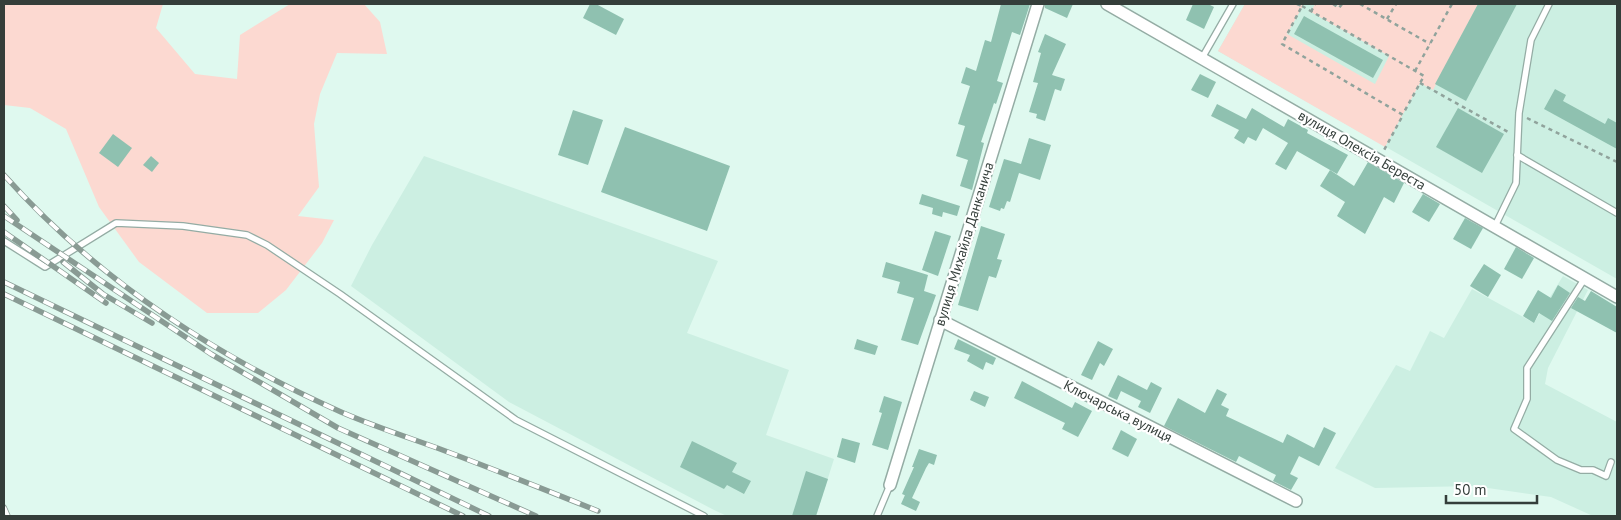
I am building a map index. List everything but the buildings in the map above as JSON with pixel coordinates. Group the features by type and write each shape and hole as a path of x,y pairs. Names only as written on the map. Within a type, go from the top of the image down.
{"street":[{"name":"вулиця Михайла Данканича","path":"890,485 1038,4"},
{"name":"вулиця Олексія Береста","path":"1107,4 1617,296"},
{"name":"Ключарська вулиця","path":"940,320 1296,501"}],"lane":[{"path":"1202,58 1233,4"},
{"path":"1495,226 1516,183 1518,114 1531,40 1549,4"},
{"path":"1517,155 1617,213"},
{"path":"4,241 45,267 116,223 183,226 247,236 267,245 332,288 516,420 704,516"},
{"path":"1585,278 1527,368 1527,399 1514,429 1557,460 1581,470 1593,470 1606,476 1612,462"},
{"path":"877,516 890,485"}],"path":[{"path":"1298,4 1424,76 1378,159"},
{"path":"1311,12 1315,4"},
{"path":"1333,4 1339,8 1342,4"},
{"path":"1360,4 1430,44"},
{"path":"1387,19 1396,4"},
{"path":"1415,71 1452,4"},
{"path":"1302,6 1282,44 1403,115"},
{"path":"1420,83 1516,136"},
{"path":"1518,114 1617,162"}],"shaded area":[{"path":"4,4 163,4 156,28 195,74 237,79 240,35 290,4 364,4 380,22 387,54 337,53 320,94 314,124 319,187 298,216 334,220 322,243 286,290 258,313 207,313 139,262 99,207 66,129 30,108 4,105"},
{"path":"1245,4 1617,4 1617,279 1218,51"},
{"path":"1245,4 1304,4 1287,34 1375,84 1389,56 1311,12 1315,4 1333,4 1338,7 1337,4 1478,4 1433,90 1420,83 1385,147 1218,51"},
{"path":"424,156 718,261 687,333 789,370 766,435 834,459 816,516 727,516 714,510 509,402 351,286 372,245"},
{"path":"1563,276 1588,290 1548,368 1545,384 1617,422 1617,516 1593,516 1551,497 1474,486 1375,488 1335,468 1396,365 1410,371 1430,331 1444,338 1472,289 1534,323"}],"railway":[{"path":"4,175 78,248 118,280 203,340 248,366 353,417 598,511"},
{"path":"4,206 17,220"},
{"path":"4,216 211,354 338,428 536,516"},
{"path":"4,232 106,303"},
{"path":"63,262 103,294 152,323"},
{"path":"4,282 489,516"},
{"path":"4,294 463,516"},
{"path":"4,507 8,516"}]}
